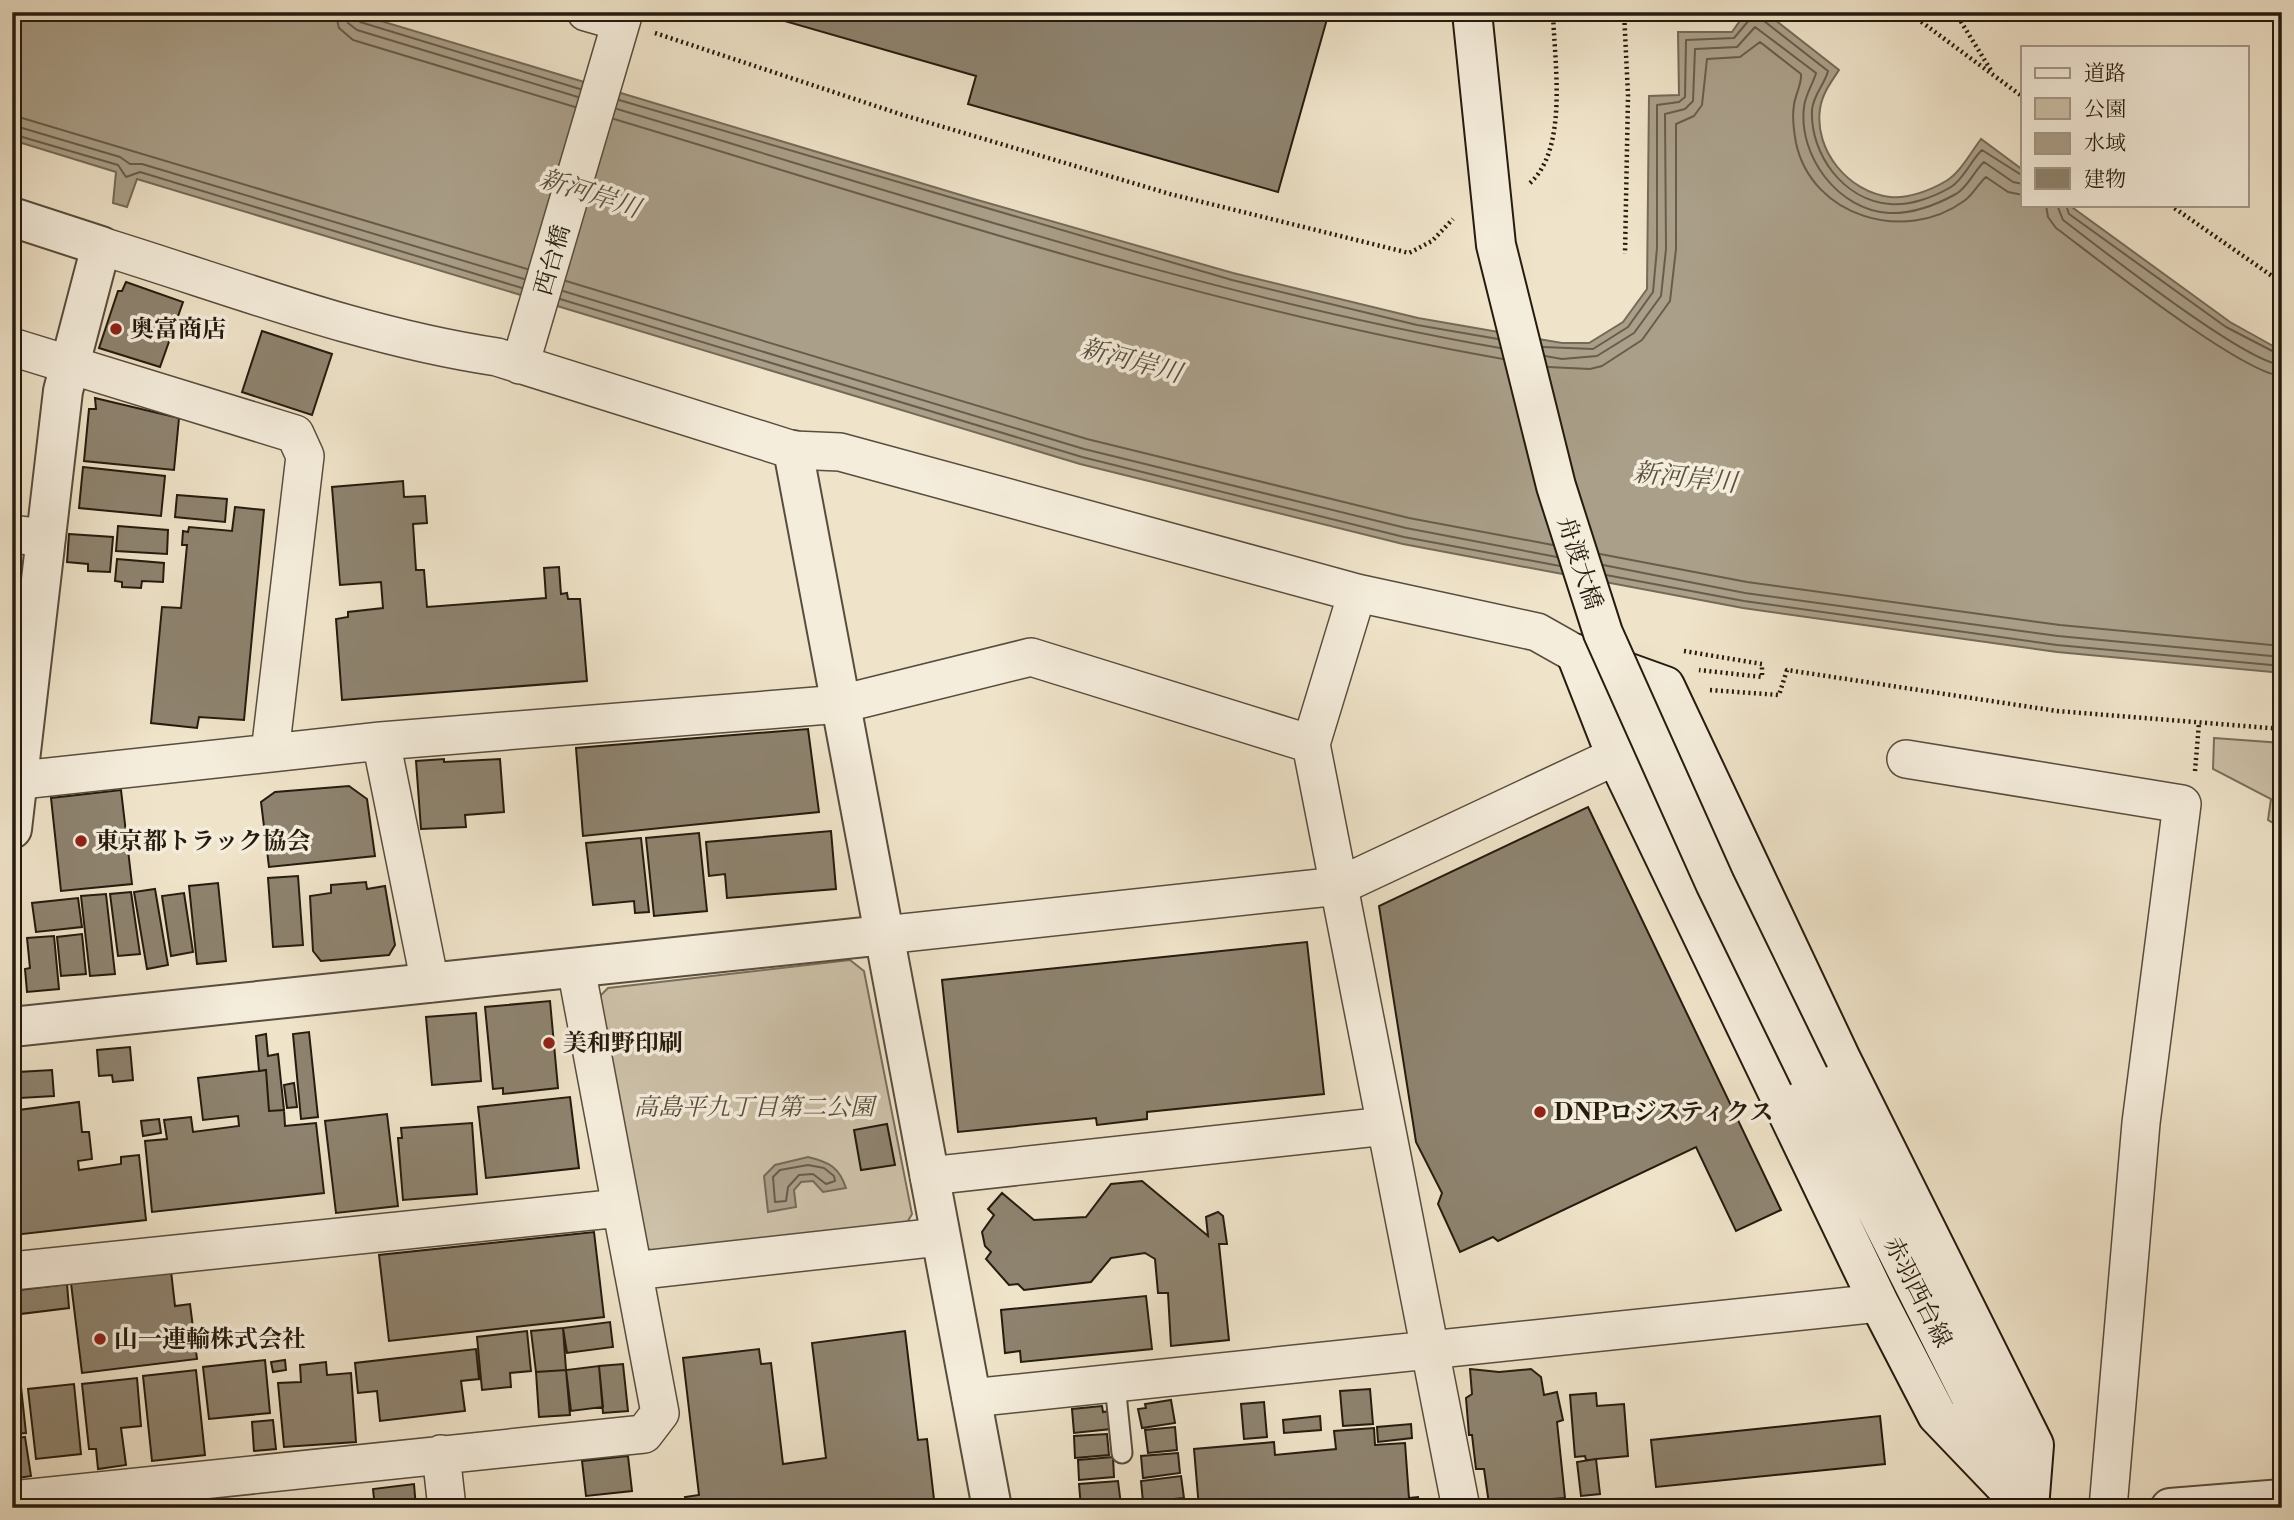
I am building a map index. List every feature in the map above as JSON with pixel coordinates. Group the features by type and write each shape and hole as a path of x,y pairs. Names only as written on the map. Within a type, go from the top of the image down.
{"main road":[{"name":"舟渡大橋","path":"1472,12 1496,245 1556,486 1608,645 1710,871 1809,1076"},
{"path":"12,217 101,246 68,364 29,536 12,829"},
{"path":"793,450 992,1508"},
{"path":"1576,654 1680,678 1842,1061 2034,1445 2027,1508"},
{"path":"1576,654 1616,756 1879,1303 1937,1415 2027,1508"},
{"path":"12,1027 884,935"},
{"name":"赤羽西台線","path":"1809,1076 2027,1508"},
{"path":"2170,1508 2282,1499"}],"street":[{"name":"西台橋","path":"520,365 612,20"},
{"path":"101,246 368,329 520,365 793,450 840,452 1357,593 1538,632 1576,654"},
{"path":"12,347 295,434 305,456 271,753"},
{"path":"1357,593 1311,744 1461,1508"},
{"path":"15,781 381,741 841,704 1031,657 1311,744"},
{"path":"381,741 430,983"},
{"path":"884,935 1339,886 1616,756"},
{"path":"1906,759 2182,804 2141,1123 2108,1508"},
{"path":"12,1500 644,1434 660,1413 576,968"},
{"path":"929,1176 1386,1126"},
{"path":"12,1271 620,1208"},
{"path":"633,1271 939,1237"},
{"path":"971,1398 1431,1352 1879,1303"},
{"path":"441,1454 447,1508"}],"lane":[{"path":"1115,1384 1122,1453"}],"path":[{"path":"1520,187 1532,182 1546,160 1556,123 1553,12"},
{"path":"1624,12 1628,95 1625,254"},
{"path":"1908,12 2021,95"},
{"path":"1955,12 1995,76"},
{"path":"612,20 903,115 1157,190 1409,253 1432,241 1458,213"},
{"path":"2171,206 2282,284"},
{"path":"1680,651 1762,664 1762,677 1680,678"},
{"path":"1680,678 1779,695 1787,670 2057,711 2282,729"}],"green space":[{"path":"2214,738 2282,743 2282,828 2268,820 2271,799 2213,769"},
{"name":"高島平九丁目第二公園","path":"850,960 864,971 912,1214 902,1231 660,1257 645,1246 596,1000 608,988"}],"water":[{"name":"新河岸川","path":"12,12 351,12 974,199 1233,273 1418,318 1562,343 1589,343 1623,322 1647,289 1649,96 1679,95 1678,32 1732,32 1746,12 1765,12 1839,70 1823,98 1820,124 1828,154 1848,178 1860,187 1890,197 1904,197 1926,191 1956,173 1981,139 2021,169 2021,206 2070,206 2230,322 2282,351 2282,673 2057,652 1743,608 1403,544 1080,464 137,179 127,207 113,203 116,172 12,140"},
{"path":"808,1157 832,1166 846,1188 823,1192 813,1181 801,1182 794,1190 796,1207 768,1212 764,1176 775,1165"}],"building":[{"path":"753,12 1329,12 1278,192 968,104 976,76"},
{"path":"126,282 183,302 160,367 99,348 118,291 122,291"},
{"path":"262,331 332,354 312,415 242,392"},
{"path":"95,398 179,418 174,470 84,461 89,409 96,409"},
{"path":"83,467 165,476 161,516 79,508"},
{"path":"403,481 404,497 425,496 427,523 413,524 416,570 424,570 427,607 546,598 544,568 559,567 561,594 567,593 568,599 580,599 587,681 342,700 336,619 348,617 348,612 383,608 381,582 340,585 332,487"},
{"path":"177,495 227,499 225,522 175,517"},
{"path":"235,507 264,510 244,720 199,717 197,728 151,723 162,607 181,608 187,545 182,545 183,531 188,532 189,527 232,531"},
{"path":"118,526 168,530 167,554 116,551"},
{"path":"69,534 113,537 110,572 88,571 88,564 67,562"},
{"path":"117,559 164,563 163,582 142,581 141,588 122,587 122,582 115,581"},
{"path":"808,729 819,812 583,836 576,748"},
{"path":"444,759 444,762 500,759 504,812 465,815 466,827 421,829 416,761"},
{"path":"349,786 367,799 375,856 269,867 261,802 275,792"},
{"path":"121,790 132,884 61,891 51,798"},
{"path":"1588,807 1781,1210 1736,1231 1696,1147 1498,1241 1493,1237 1460,1252 1438,1204 1442,1193 1416,1142 1379,906"},
{"path":"831,831 836,889 727,898 725,874 709,876 706,842"},
{"path":"699,833 707,911 654,916 646,838"},
{"path":"641,838 649,912 635,913 634,901 593,905 586,843"},
{"path":"298,876 303,945 273,947 268,878"},
{"path":"366,882 367,889 385,886 395,945 389,955 321,961 313,951 310,896 331,893 331,885"},
{"path":"218,883 226,961 197,964 189,886"},
{"path":"155,889 168,965 147,969 134,892"},
{"path":"131,892 140,954 118,956 110,894"},
{"path":"184,893 193,952 171,956 162,896"},
{"path":"106,894 115,974 90,976 81,896"},
{"path":"78,898 82,927 36,932 32,903"},
{"path":"82,934 86,974 61,976 57,937"},
{"path":"54,936 59,989 27,992 25,969 30,968 27,938"},
{"path":"1307,942 1324,1094 1147,1112 1147,1119 1097,1125 1096,1118 958,1132 942,980"},
{"path":"550,1001 558,1088 503,1094 503,1088 493,1089 485,1007"},
{"path":"476,1013 481,1081 432,1085 426,1017"},
{"path":"309,1032 318,1117 301,1119 293,1034"},
{"path":"266,1034 268,1056 278,1054 284,1110 269,1111 266,1070 259,1071 256,1036"},
{"path":"130,1047 133,1080 113,1082 112,1075 99,1076 97,1050"},
{"path":"52,1070 54,1096 20,1098 18,1072"},
{"path":"266,1070 269,1111 284,1110 285,1126 316,1123 324,1193 152,1212 145,1141 167,1139 164,1120 191,1117 193,1132 239,1126 238,1116 203,1120 198,1078"},
{"path":"294,1083 297,1107 287,1108 284,1085"},
{"path":"570,1097 579,1168 486,1178 478,1107"},
{"path":"79,1102 82,1132 89,1132 92,1159 78,1161 79,1170 121,1164 121,1157 139,1155 146,1220 14,1235 12,1177 19,1110"},
{"path":"387,1114 398,1206 336,1213 325,1121"},
{"path":"159,1119 161,1133 143,1136 141,1121"},
{"path":"472,1123 477,1194 403,1200 398,1138 402,1138 401,1128"},
{"path":"887,1124 895,1165 861,1170 854,1130"},
{"path":"1142,1181 1208,1236 1206,1217 1218,1212 1223,1216 1227,1244 1219,1244 1229,1340 1171,1346 1168,1293 1158,1293 1155,1259 1145,1253 1111,1258 1091,1282 1024,1290 1018,1284 1009,1285 986,1259 991,1252 985,1246 982,1232 994,1215 988,1209 1002,1193 1034,1220 1086,1217 1111,1184"},
{"path":"594,1232 604,1317 389,1341 379,1255"},
{"path":"171,1271 175,1306 190,1304 197,1359 82,1373 71,1283"},
{"path":"67,1284 69,1308 12,1315 12,1291"},
{"path":"1146,1296 1152,1349 1021,1362 1020,1351 1005,1353 1001,1310"},
{"path":"610,1322 613,1347 567,1353 563,1328"},
{"path":"563,1328 566,1370 536,1372 531,1331"},
{"path":"527,1331 531,1371 510,1373 511,1387 482,1390 477,1337"},
{"path":"905,1331 918,1440 927,1439 935,1508 687,1508 685,1497 699,1495 683,1358 759,1349 761,1364 771,1363 783,1464 826,1458 812,1343"},
{"path":"476,1349 479,1379 461,1381 465,1411 380,1421 377,1391 358,1393 355,1363"},
{"path":"265,1360 270,1413 209,1419 203,1367"},
{"path":"285,1360 286,1370 273,1372 271,1362"},
{"path":"326,1362 327,1375 351,1373 356,1442 284,1447 278,1383 301,1382 300,1365"},
{"path":"623,1364 628,1411 603,1413 599,1366"},
{"path":"599,1366 603,1407 571,1411 566,1370"},
{"path":"1470,1369 1499,1372 1531,1369 1541,1377 1544,1395 1557,1392 1563,1420 1557,1422 1565,1498 1489,1504 1484,1469 1476,1469 1472,1435 1469,1435 1466,1398 1472,1394"},
{"path":"196,1370 205,1455 152,1461 143,1376"},
{"path":"566,1370 570,1415 539,1417 536,1372"},
{"path":"137,1378 141,1426 121,1428 126,1465 98,1469 96,1449 89,1449 82,1384"},
{"path":"74,1384 81,1454 36,1459 28,1389"},
{"path":"21,1387 26,1433 12,1434 12,1388"},
{"path":"1370,1389 1373,1424 1343,1426 1340,1391"},
{"path":"1596,1393 1597,1406 1624,1404 1628,1456 1586,1460 1585,1456 1575,1457 1570,1395"},
{"path":"1171,1400 1175,1423 1142,1428 1138,1409 1146,1408 1145,1404"},
{"path":"1264,1402 1267,1437 1244,1439 1241,1404"},
{"path":"1102,1406 1103,1412 1110,1411 1111,1429 1074,1433 1072,1409"},
{"path":"1320,1416 1321,1430 1284,1433 1283,1420"},
{"path":"1880,1416 1885,1464 1656,1487 1651,1440"},
{"path":"273,1420 276,1449 254,1451 252,1422"},
{"path":"1411,1424 1412,1438 1378,1442 1377,1427"},
{"path":"1175,1427 1177,1450 1148,1453 1145,1430"},
{"path":"1374,1428 1375,1445 1405,1443 1409,1498 1418,1497 1419,1508 1199,1508 1194,1449 1274,1442 1275,1455 1336,1449 1334,1431"},
{"path":"1107,1434 1109,1455 1075,1458 1074,1436"},
{"path":"25,1437 31,1476 12,1479 12,1439"},
{"path":"1178,1453 1180,1473 1143,1478 1141,1456"},
{"path":"628,1456 632,1491 586,1496 582,1461"},
{"path":"1113,1457 1114,1477 1079,1480 1078,1460"},
{"path":"1596,1459 1600,1494 1581,1496 1577,1462"},
{"path":"1181,1476 1184,1498 1143,1502 1141,1481"},
{"path":"1118,1481 1121,1505 1081,1508 1079,1484"},
{"path":"414,1484 416,1508 375,1508 373,1489"},
{"path":"1182,1500 1183,1508 1160,1508 1159,1503"}],"place":[{"name":"奥富商店","path":"116,329"},
{"name":"東京都トラック協会","path":"81,841"},
{"name":"美和野印刷","path":"549,1043"},
{"name":"DNPロジスティクス","path":"1540,1112"},
{"name":"山一連輸株式会社","path":"100,1339"}]}
